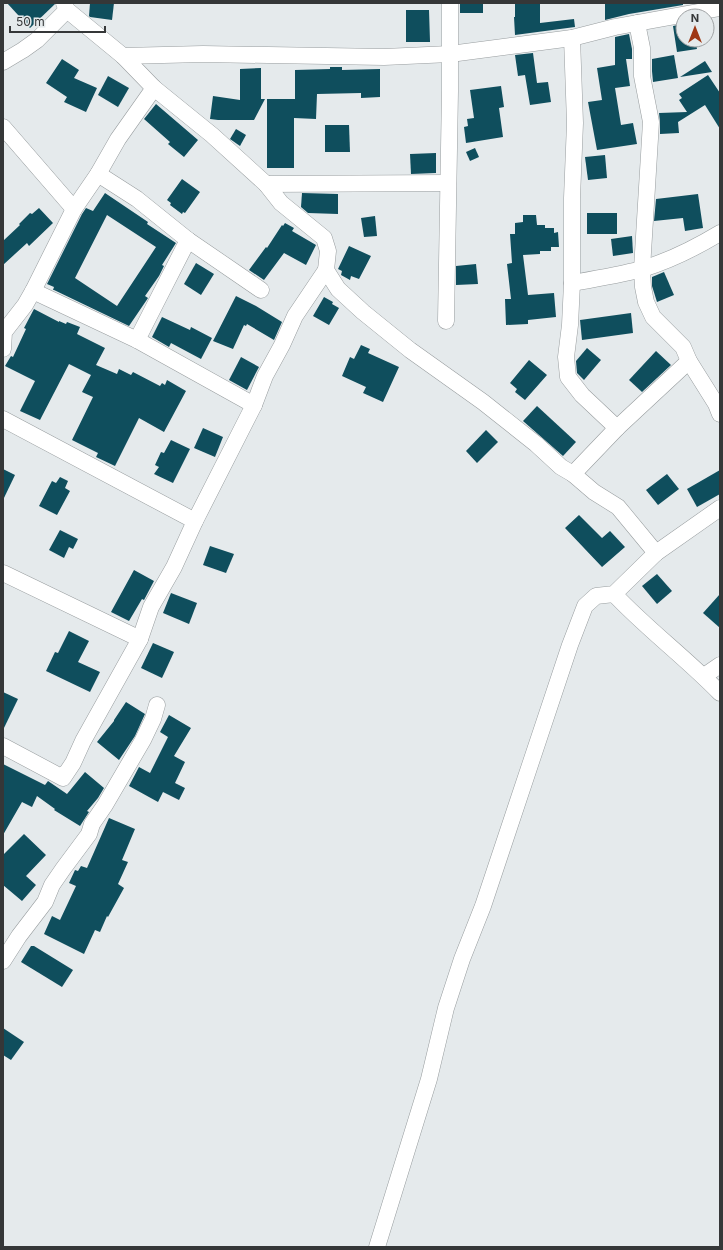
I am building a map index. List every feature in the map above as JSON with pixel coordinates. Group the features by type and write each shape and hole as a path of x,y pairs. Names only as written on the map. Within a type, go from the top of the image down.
{"street":[{"path":"446,321 450,3"},
{"path":"3,62 37,40 66,7 123,56 154,88 212,135 266,184 281,202 324,238 328,252 326,270 295,316 282,345 265,376 254,404 195,521 174,567 151,607 140,638 83,741 73,763 63,778 3,746"},
{"path":"123,56 203,54 384,57 450,54 572,38 675,13"},
{"path":"637,23 642,48 642,76 651,122 642,269 646,302 653,317 683,347 689,361 716,404 720,414"},
{"path":"572,38 575,124 572,198 572,283 570,325 566,357 568,377 582,395 617,428"},
{"path":"3,349 4,332 25,305 33,291 74,209 98,174 118,139 154,88"},
{"path":"3,127 74,209"},
{"path":"98,174 136,199 188,240 261,290"},
{"path":"266,184 448,183"},
{"path":"572,283 642,269 673,258 720,234"},
{"path":"137,340 188,240"},
{"path":"326,270 338,289 363,312 410,350 483,402 536,444 561,467 573,474 594,492 618,507 656,553"},
{"path":"33,291 137,340 254,404"},
{"path":"573,474 617,428 689,361"},
{"path":"3,419 195,521"},
{"path":"376,1247 429,1079 446,1008 462,959 483,906 552,705 570,645 585,606 596,596 614,594 656,553 720,508"},
{"path":"3,573 140,638"},
{"path":"614,594 663,642 704,676 720,693"},
{"path":"704,676 720,665"},
{"path":"3,961 19,936 45,902 52,885 89,834 92,824 105,805 143,740 153,719 157,705"}],"building":[{"path":"7,3 55,3 55,4 30,28"},
{"path":"90,3 114,3 112,20 90,17"},
{"path":"460,3 483,3 483,13 460,13"},
{"path":"515,3 540,3 540,23 574,19 575,27 515,35"},
{"path":"605,3 683,3 683,5 629,14 605,20"},
{"path":"406,10 429,10 430,42 406,42"},
{"path":"673,26 675,26 675,39"},
{"path":"629,34 632,59 626,59 630,86 615,88 621,125 633,123 637,144 597,150 588,102 602,100 597,68 615,65 615,37"},
{"path":"676,48 697,49 677,52"},
{"path":"533,53 537,83 548,82 551,102 530,105 525,75 518,76 515,55"},
{"path":"674,55 678,78 653,82 652,59"},
{"path":"62,59 79,70 74,78 97,88 86,112 64,102 67,97 46,83"},
{"path":"705,61 712,72 680,77"},
{"path":"330,67 342,67 342,70 380,69 380,97 361,98 361,93 317,94 316,119 294,118 294,168 267,168 267,99 295,99 295,70 330,69"},
{"path":"261,68 261,99 265,99 254,120 210,119 213,96 240,100 240,69"},
{"path":"708,75 720,93 720,129 705,105 678,122 679,133 660,134 659,113 687,112 679,100 682,98 679,94"},
{"path":"108,76 129,88 118,107 98,95"},
{"path":"501,86 504,107 499,108 503,137 466,143 464,127 468,126 467,119 474,118 470,90"},
{"path":"156,104 198,140 184,157 168,144 170,142 144,119"},
{"path":"325,125 349,125 350,152 325,152"},
{"path":"236,129 246,135 240,146 230,139"},
{"path":"475,148 479,157 470,161 466,152"},
{"path":"436,153 436,173 411,174 410,154"},
{"path":"605,155 607,178 588,180 585,157"},
{"path":"182,179 200,192 185,213 183,212 182,214 170,205 171,203 167,200"},
{"path":"105,193 176,243 162,265 164,266 159,276 145,296 148,298 129,326 53,290 54,287 47,284 82,214 86,208 93,211","holes":["107,215 156,247 117,306 75,278"]},
{"path":"302,193 338,194 338,214 308,213 301,207"},
{"path":"698,194 703,228 685,231 683,218 654,221 656,199"},
{"path":"39,208 53,223 29,246 27,243 3,265 3,241 30,213 32,214"},
{"path":"587,213 617,213 617,234 587,234"},
{"path":"523,215 536,215 537,225 545,225 545,228 554,228 554,233 558,232 559,247 551,247 551,251 540,251 540,254 523,255 528,295 554,293 556,317 528,320 528,324 506,325 505,299 511,299 507,264 512,263 510,234 515,234 515,223 523,222"},
{"path":"375,216 377,236 364,237 361,218"},
{"path":"285,223 294,228 292,231 316,245 306,265 284,253 264,280 249,270"},
{"path":"632,236 633,253 613,256 611,239"},
{"path":"349,246 371,256 359,279 351,276 350,280 341,275 342,271 338,269"},
{"path":"196,263 214,274 201,295 184,284"},
{"path":"476,264 478,284 456,285 456,266"},
{"path":"664,272 674,295 657,302 652,286 652,277"},
{"path":"236,296 282,322 274,340 247,324 246,326 244,325 233,349 213,341"},
{"path":"324,297 333,302 332,304 339,308 329,325 313,316"},
{"path":"34,309 59,322 66,324 67,322 80,327 77,334 105,348 96,365 117,374 119,369 131,375 133,372 160,386 162,383 165,385 167,380 186,391 164,432 139,418 115,466 96,457 98,453 72,440 93,397 82,392 91,375 69,364 40,420 20,411 35,381 5,366 11,356 13,357 26,329 24,328"},
{"path":"631,313 633,333 582,340 580,320"},
{"path":"162,317 190,330 191,327 212,338 201,359 171,343 169,347 152,337"},
{"path":"361,345 370,349 368,353 399,367 383,402 363,393 366,387 342,376 350,357 354,359"},
{"path":"587,348 601,360 584,380 577,373 576,361"},
{"path":"656,351 671,365 642,392 629,380"},
{"path":"241,357 259,367 247,390 229,380"},
{"path":"529,360 547,375 525,400 515,392 517,389 510,383"},
{"path":"537,406 576,442 563,456 523,421"},
{"path":"203,428 223,437 215,457 194,448"},
{"path":"486,430 498,442 477,463 466,451"},
{"path":"171,440 190,449 173,483 154,474 159,467 155,465 161,452 164,453"},
{"path":"3,469 15,475 3,500"},
{"path":"720,470 720,494 697,507 687,489"},
{"path":"667,474 679,489 658,505 646,490"},
{"path":"60,477 68,481 65,488 70,491 57,515 39,506 52,481 56,483"},
{"path":"579,515 602,538 610,531 625,547 602,567 565,528"},
{"path":"60,530 78,539 73,549 69,547 64,558 49,550"},
{"path":"210,546 234,554 226,573 203,565"},
{"path":"134,570 154,581 144,600 142,599 129,621 111,612"},
{"path":"657,574 672,591 657,604 642,586"},
{"path":"171,593 197,603 189,624 163,613"},
{"path":"720,594 720,628 703,613"},
{"path":"69,631 89,641 78,662 100,672 90,692 46,671 55,652 58,653"},
{"path":"153,643 174,652 162,678 141,668"},
{"path":"3,692 18,699 3,730"},
{"path":"126,702 145,714 135,736 119,760 97,742 114,721"},
{"path":"169,715 191,728 174,756 185,762 175,783 185,788 179,800 163,792 158,802 129,786 139,767 150,773 168,737 160,732"},
{"path":"3,764 45,785 48,781 67,794 85,772 104,788 87,811 89,812 80,826 54,810 55,809 37,796 32,807 22,802 3,835"},
{"path":"109,818 135,829 122,860 128,862 118,884 124,888 108,917 107,916 100,932 95,930 84,954 44,934 52,916 60,920 76,886 69,883 75,870 78,871 81,866 87,868"},
{"path":"24,834 46,855 26,876 36,885 22,901 3,885 3,855"},
{"path":"31,946 34,946 73,970 62,987 21,962"},
{"path":"3,1028 24,1042 11,1060 3,1055"}]}
